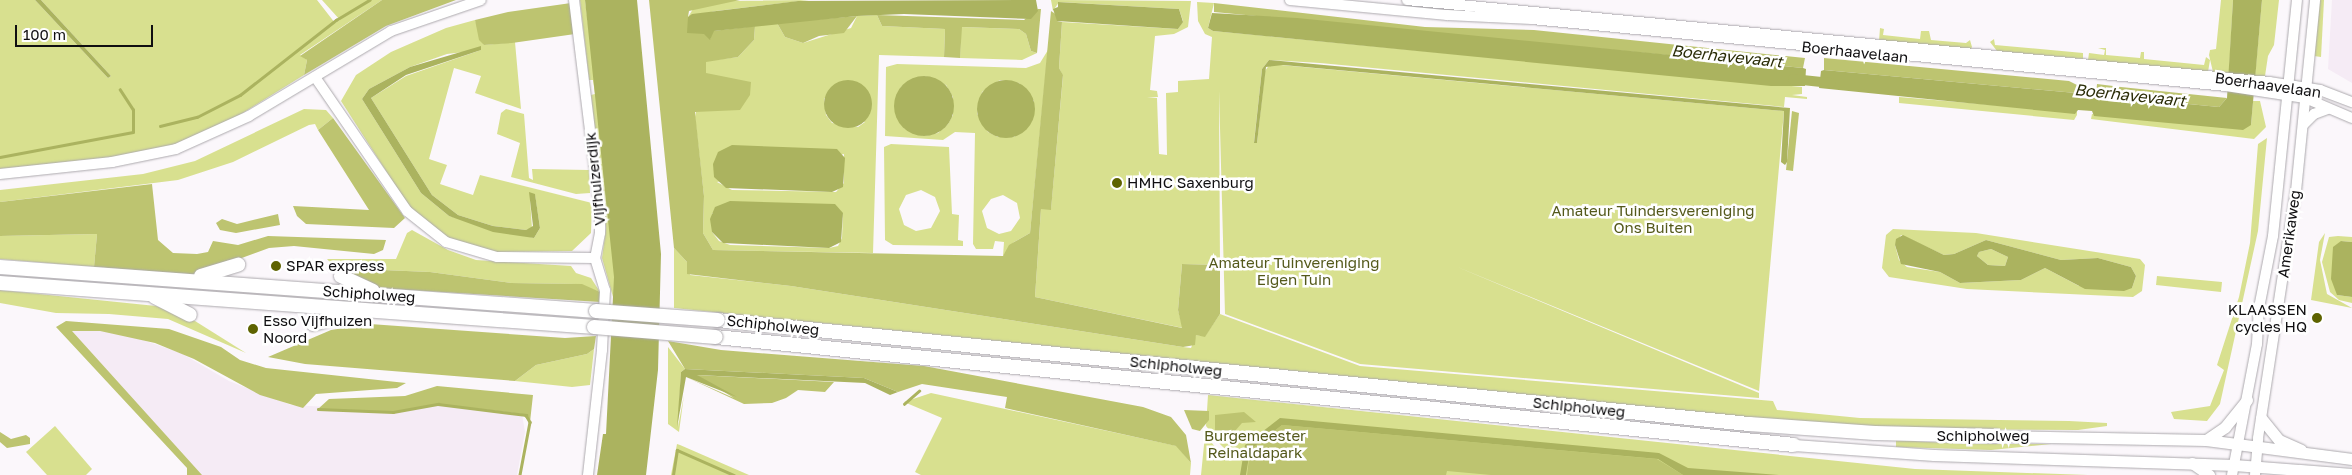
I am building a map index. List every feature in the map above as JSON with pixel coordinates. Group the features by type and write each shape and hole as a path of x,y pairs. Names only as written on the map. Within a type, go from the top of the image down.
{"highway":[{"path":"163,278 211,275 238,264"},
{"name":"Schipholweg","path":"0,267 718,320 1749,424 1875,434 1996,436"},
{"path":"341,276 380,295"},
{"name":"Schipholweg","path":"0,283 716,337 1794,445"},
{"path":"150,295 190,315"},
{"path":"313,324 362,311"}],"main road":[{"path":"0,174 112,162 176,149 217,133 315,77 391,30 481,0"},
{"name":"Vijfhuizerdijk","path":"574,0 600,212 600,233 595,258"},
{"name":"Boerhaavelaan","path":"1290,0 1388,3 1532,19 2226,82"},
{"name":"Boerhaavelaan","path":"1407,0 2257,85 2289,85 2306,92 2352,102"},
{"name":"Amerikaweg","path":"2233,470 2247,400 2273,236 2298,0"},
{"name":"Amerikaweg","path":"2255,471 2261,418 2295,200 2314,0"},
{"path":"315,77 407,211 446,242 497,257 595,258 604,281 605,305 588,475"},
{"name":"Boerhaavelaan","path":"2257,85 2288,96 2306,92"},
{"name":"Boerhaavelaan","path":"2306,92 2328,109 2352,118"},
{"name":"Boerhaavelaan","path":"2303,125 2314,114 2328,109"},
{"path":"2206,440 2225,427 2247,400"},
{"path":"2261,418 2278,440 2306,454"},
{"name":"Schipholweg","path":"1996,436 2206,440 2352,459"},
{"name":"Schipholweg","path":"1794,445 1934,455 2192,463 2233,470 2352,474"},
{"path":"2192,463 2209,475"}],"shaded area":[{"path":"35,0 41,0 111,76 108,78"},
{"path":"382,0 456,0 386,26 304,75 307,60 300,56"},
{"path":"585,0 637,0 661,254 658,370 646,475 597,475 603,434 606,434 614,277"},
{"path":"649,0 740,0 689,11 688,17 710,39 713,31 755,26 754,40 738,57 706,62 706,73 751,82 750,95 740,110 695,112 704,196 703,233 713,250 1003,256 1009,245 1030,233 1051,11 1057,15 1057,21 1062,22 1059,68 1063,75 1051,210 1041,209 1035,297 1182,328 1178,310 1182,264 1220,265 1220,314 1205,337 1196,335 1195,345 1183,347 791,286 687,274 687,262 674,248"},
{"path":"1036,0 1038,11 1031,19 904,14 857,16 714,31 710,40 704,34 687,33 688,17 692,14 798,1"},
{"path":"2233,0 2262,0 2251,125 2243,130 2094,116 2092,111 2078,110 2075,114 1819,88 1821,71 1824,70 2076,93 2079,98 2092,99 2096,95 2219,107 2227,98"},
{"path":"2332,0 2352,0 2352,83 2328,69"},
{"path":"1058,2 1179,9 1183,22 1178,29 1057,21 1053,9 1058,7"},
{"path":"571,3 575,34 484,45 479,40 475,20 508,12"},
{"path":"1214,3 1425,27 1534,30 1805,58 1803,68 1214,12"},
{"path":"1038,9 1041,9 1037,53 1031,51 1026,34 1019,29 962,27 960,58 944,57 945,29 882,26 877,15 1024,20"},
{"path":"1212,13 1297,18 1803,68 1806,69 1805,86 1771,86 1213,31 1208,28"},
{"path":"857,16 844,33 819,36 803,43 785,37 777,23"},
{"path":"481,46 481,50 406,75 371,98 432,195 458,215 493,226 526,230 533,226 529,192 535,194 540,228 534,238 493,232 449,216 421,193 362,99 369,89 410,67"},
{"path":"1824,58 2069,81 2077,85 2076,93 1824,70"},
{"path":"1269,60 1790,108 1787,162 1785,165 1781,162 1784,111 1283,65 1266,67 1257,143 1254,143 1262,69"},
{"path":"924,76 940,81 945,85 949,90 954,106 949,122 945,127 940,131 924,136 908,131 903,127 899,122 894,106 899,90 903,85 908,81"},
{"path":"843,80 853,80 865,87 872,99 872,109 865,121 853,128 843,128 835,124 828,117 824,109 824,99 828,91 835,84"},
{"path":"1000,80 1012,80 1027,88 1035,103 1035,115 1027,130 1012,138 1000,138 985,130 977,115 977,103 985,88"},
{"path":"2097,84 2227,98 2219,107 2096,95"},
{"path":"1792,111 1799,113 1793,171 1786,170"},
{"path":"333,118 405,218 394,228 306,224 297,216 293,206 369,210 318,130"},
{"path":"732,145 837,149 845,158 843,187 832,192 726,188 714,177 713,164 718,152"},
{"path":"152,184 158,240 173,253 197,254 208,252 213,241 238,245 268,236 386,240 383,250 374,254 294,246 269,248 228,263 205,276 94,267 97,234 0,236 0,202"},
{"path":"730,201 835,204 843,213 841,242 829,248 723,243 712,232 710,219 715,207"},
{"path":"278,214 280,225 236,233 220,230 216,223 222,219 237,224"},
{"path":"1903,235 1944,255 1954,254 1986,240 2061,260 2098,258 2131,267 2136,276 2132,288 2124,291 2085,289 2045,268 2021,280 1960,283 1940,272 1901,264 1895,245 1896,239","holes":["1991,249 2008,257 2005,266 1988,265 1977,256 1979,252"]},
{"path":"2341,241 2352,242 2352,297 2337,295 2331,279 2333,247"},
{"path":"335,268 430,272 511,283 582,284 600,292 600,302 377,288"},
{"path":"66,321 169,329 221,347 240,360 266,368 406,383 397,388 316,394 303,408 260,395 194,359 155,343 100,331 72,331 202,475 187,475 187,468 56,327"},
{"path":"370,324 565,338 596,336 594,349 587,354 536,365 515,381 305,364 268,357 331,330"},
{"path":"71,331 100,331 134,337 181,353 229,381 291,405 405,411 438,404 522,414 525,432 517,475 200,475"},
{"path":"668,341 721,350 924,366 1143,407 1171,417 1186,435 1191,463 1176,446 1005,408 1007,397 922,384 898,392 864,378 685,369"},
{"path":"685,369 864,378 898,392 890,395 865,383 697,375 737,397 686,377 677,427 681,372"},
{"path":"696,375 834,382 825,392 798,390 786,398 772,403 744,404 686,377 734,398"},
{"path":"437,386 533,395 530,422 522,414 438,404 393,412 318,409 329,399 405,396"},
{"path":"1184,410 1209,411 1209,420 1200,431 1192,429"},
{"path":"1244,412 1256,422 1242,423 1228,439 1219,443 1215,437 1215,415"},
{"path":"1280,418 1659,453 1688,468 1779,475 1683,475 1658,459 1282,425 1250,450 1246,475 1240,475 1245,445"},
{"name":"Burgemeester Reinaldapark","path":"1282,425 1657,459 1683,475 1491,475 1447,471 1446,475 1247,475 1250,450"},
{"path":"0,432 11,439 26,435 30,438 30,444 7,448 0,442"}],"green space":[{"path":"0,0 35,0 108,78 111,76 41,0 317,0 335,23 340,20 322,0 382,0 300,55 307,60 304,75 230,121 177,146 133,155 0,169"},
{"path":"580,0 585,0 597,94 613,237 615,304 602,258 606,228 591,95 595,94 593,80 589,80"},
{"path":"809,0 716,11 688,17 693,9 729,1"},
{"path":"1051,0 1191,1 1188,27 1174,34 1155,36 1150,90 1157,91 1158,97 1147,97 1157,98 1159,154 1167,155 1166,93 1178,92 1178,81 1209,79 1212,37 1205,34 1198,21 1197,2 1214,3 1208,28 1213,31 1802,87 1802,94 1792,95 1807,97 1807,99 1785,97 1784,107 1320,63 1269,60 1262,69 1254,142 1257,143 1265,71 1270,64 1784,111 1759,391 1455,266 1759,393 1759,398 1360,364 1225,314 1219,91 1220,265 1182,264 1178,310 1183,328 1035,297 1041,209 1051,209 1063,76 1059,68 1062,22 1178,29 1183,21 1179,9 1059,2 1053,11"},
{"path":"2221,0 2233,0 2229,73 2213,72 2209,55 2210,50 2216,49"},
{"path":"2262,0 2279,0 2274,45 2268,56 2265,76 2262,77 2255,76"},
{"path":"2319,0 2324,0 2321,57 2314,56"},
{"path":"877,15 882,26 945,29 944,57 879,55 873,253 713,250 703,233 704,196 695,117 706,61 738,57 754,40 755,26 777,23 785,37 803,43 851,28 857,16","holes":["824,98 865,122 858,127 832,123 826,115","844,154 844,183 836,192 732,190 717,182","712,213 843,213 842,238 838,246 829,248 730,245 719,241 712,232"]},
{"path":"475,20 484,45 515,42 521,109 475,93 481,76 454,68 429,159 447,165 440,184 473,195 480,175 592,203 591,233 572,251 495,252 442,236 411,210 341,101 356,75 391,52 446,28","holes":["481,50 406,76 371,98 432,195 458,215 493,226 526,230 532,228 530,199 535,195 540,228 534,238 449,216 421,193 362,99 369,89 410,67 447,54"]},
{"path":"961,27 1019,29 1026,34 1031,51 1037,53 1022,60 960,58"},
{"path":"1880,28 1884,29 1883,35 1920,39 1921,31 1929,31 1931,40 1966,43 1970,40 1972,47 1970,50 1879,41"},
{"path":"1994,39 1995,45 2083,53 2083,59 1997,51 1990,42"},
{"path":"2098,48 2106,48 2106,55 2140,58 2141,52 2144,52 2144,59 2204,65 2206,57 2210,60 2208,72 2088,60 2089,53 2104,55 2105,50"},
{"path":"1048,50 1030,233 1014,242 1003,256 1004,242 995,241 993,249 976,249 973,244 975,133 955,132 943,140 885,136 886,67 897,64 1026,68 1040,63","holes":["925,76 946,85 953,97 953,115 948,124 938,133 924,136 904,128 896,113 901,87 909,81","1000,80 1019,83 1034,101 1032,121 1014,137 998,137 988,132 977,114 982,92","1003,195 1017,203 1020,218 1011,231 999,234 987,228 982,211 991,199"]},
{"path":"1899,97 2077,112 2077,115 2074,120 1899,103"},
{"path":"2253,101 2260,101 2266,127 2254,139 2091,119 2092,114 2251,125"},
{"path":"304,109 326,110 333,118 318,130 315,124 309,125 233,162 178,180 0,202 0,190 143,174 195,161"},
{"path":"506,109 524,114 529,178 533,180 532,169 589,170 590,193 576,194 511,177 520,143 497,134 501,113"},
{"path":"2267,138 2258,231 2220,404 2207,421 2174,419 2171,412 2210,406 2224,370 2217,365 2239,297 2250,243 2258,144"},
{"path":"891,144 949,147 952,214 959,215 958,240 963,241 963,246 893,245 885,240 884,147","holes":["921,190 935,197 940,211 931,228 916,231 904,225 899,209 906,195"]},
{"path":"1893,229 1976,233 2140,259 2145,265 2142,291 2133,297 1967,289 1889,277 1882,268 1886,235","holes":["1901,235 1944,255 1954,254 1986,240 2061,260 2098,258 2131,267 2136,276 2132,288 2079,286 2045,268 2021,280 1960,283 1940,272 1907,267 1899,260 1895,245"]},
{"path":"412,230 448,250 476,260 571,266 576,273 591,278 600,292 577,284 511,283 430,272 335,268 327,259 396,259 407,233"},
{"path":"2325,233 2320,260 2327,294 2352,308 2311,300 2319,242"},
{"path":"97,234 94,267 0,259 0,236"},
{"path":"2329,237 2352,237 2352,242 2341,241 2337,295 2352,297 2352,303 2339,300 2330,292 2322,262"},
{"path":"674,248 687,262 690,275 791,286 1191,348 1196,335 1205,336 1220,314 1360,366 1773,401 1777,410 1860,418 2069,421 2107,423 2107,426 2078,430 1909,429 1766,419 674,308"},
{"path":"1991,249 2008,257 2005,266 1988,265 1977,256 1979,252"},
{"path":"2157,276 2222,282 2221,292 2156,285"},
{"path":"0,290 156,306 195,321 246,353 168,319 109,314 56,313 0,303"},
{"path":"668,347 685,369 681,372 678,427 684,395 679,432 668,424"},
{"path":"594,349 590,385 572,387 515,381 536,365 587,354"},
{"path":"931,393 1177,446 1191,463 1190,475 921,475 915,472 942,418 904,402"},
{"name":"Burgemeester Reinaldapark","path":"1208,395 1915,469 2088,475 1201,475 1205,435 1223,456 1224,448 1219,443 1225,441 1215,415 1215,437 1206,426"},
{"path":"55,426 92,469 86,475 47,475 26,452"},
{"path":"1896,440 1964,444 2051,444 1991,450 1896,447"},
{"path":"677,444 680,445 749,475 671,475"}],"waterway":[{"path":"160,126 197,117 240,95 336,20 369,0"},
{"name":"Boerhavevaart","path":"1793,79 1831,83"},
{"path":"0,157 133,132 133,110 120,90"},
{"path":"904,404 919,391"},
{"path":"318,409 393,412 438,404 526,415 530,422 520,475"},
{"path":"673,475 677,450 734,475"}],"place":[{"name":"HMHC Saxenburg","path":"1117,183"},
{"name":"SPAR express","path":"276,266"},
{"name":"KLAASSEN cycles HQ","path":"2317,318"},
{"name":"Esso Vijfhuizen Noord","path":"253,329"}],"park label":[{"name":"Amateur Tuindersvereniging Ons Buiten","path":"1653,218"},
{"name":"Amateur Tuinvereniging Eigen Tuin","path":"1294,270"}]}
